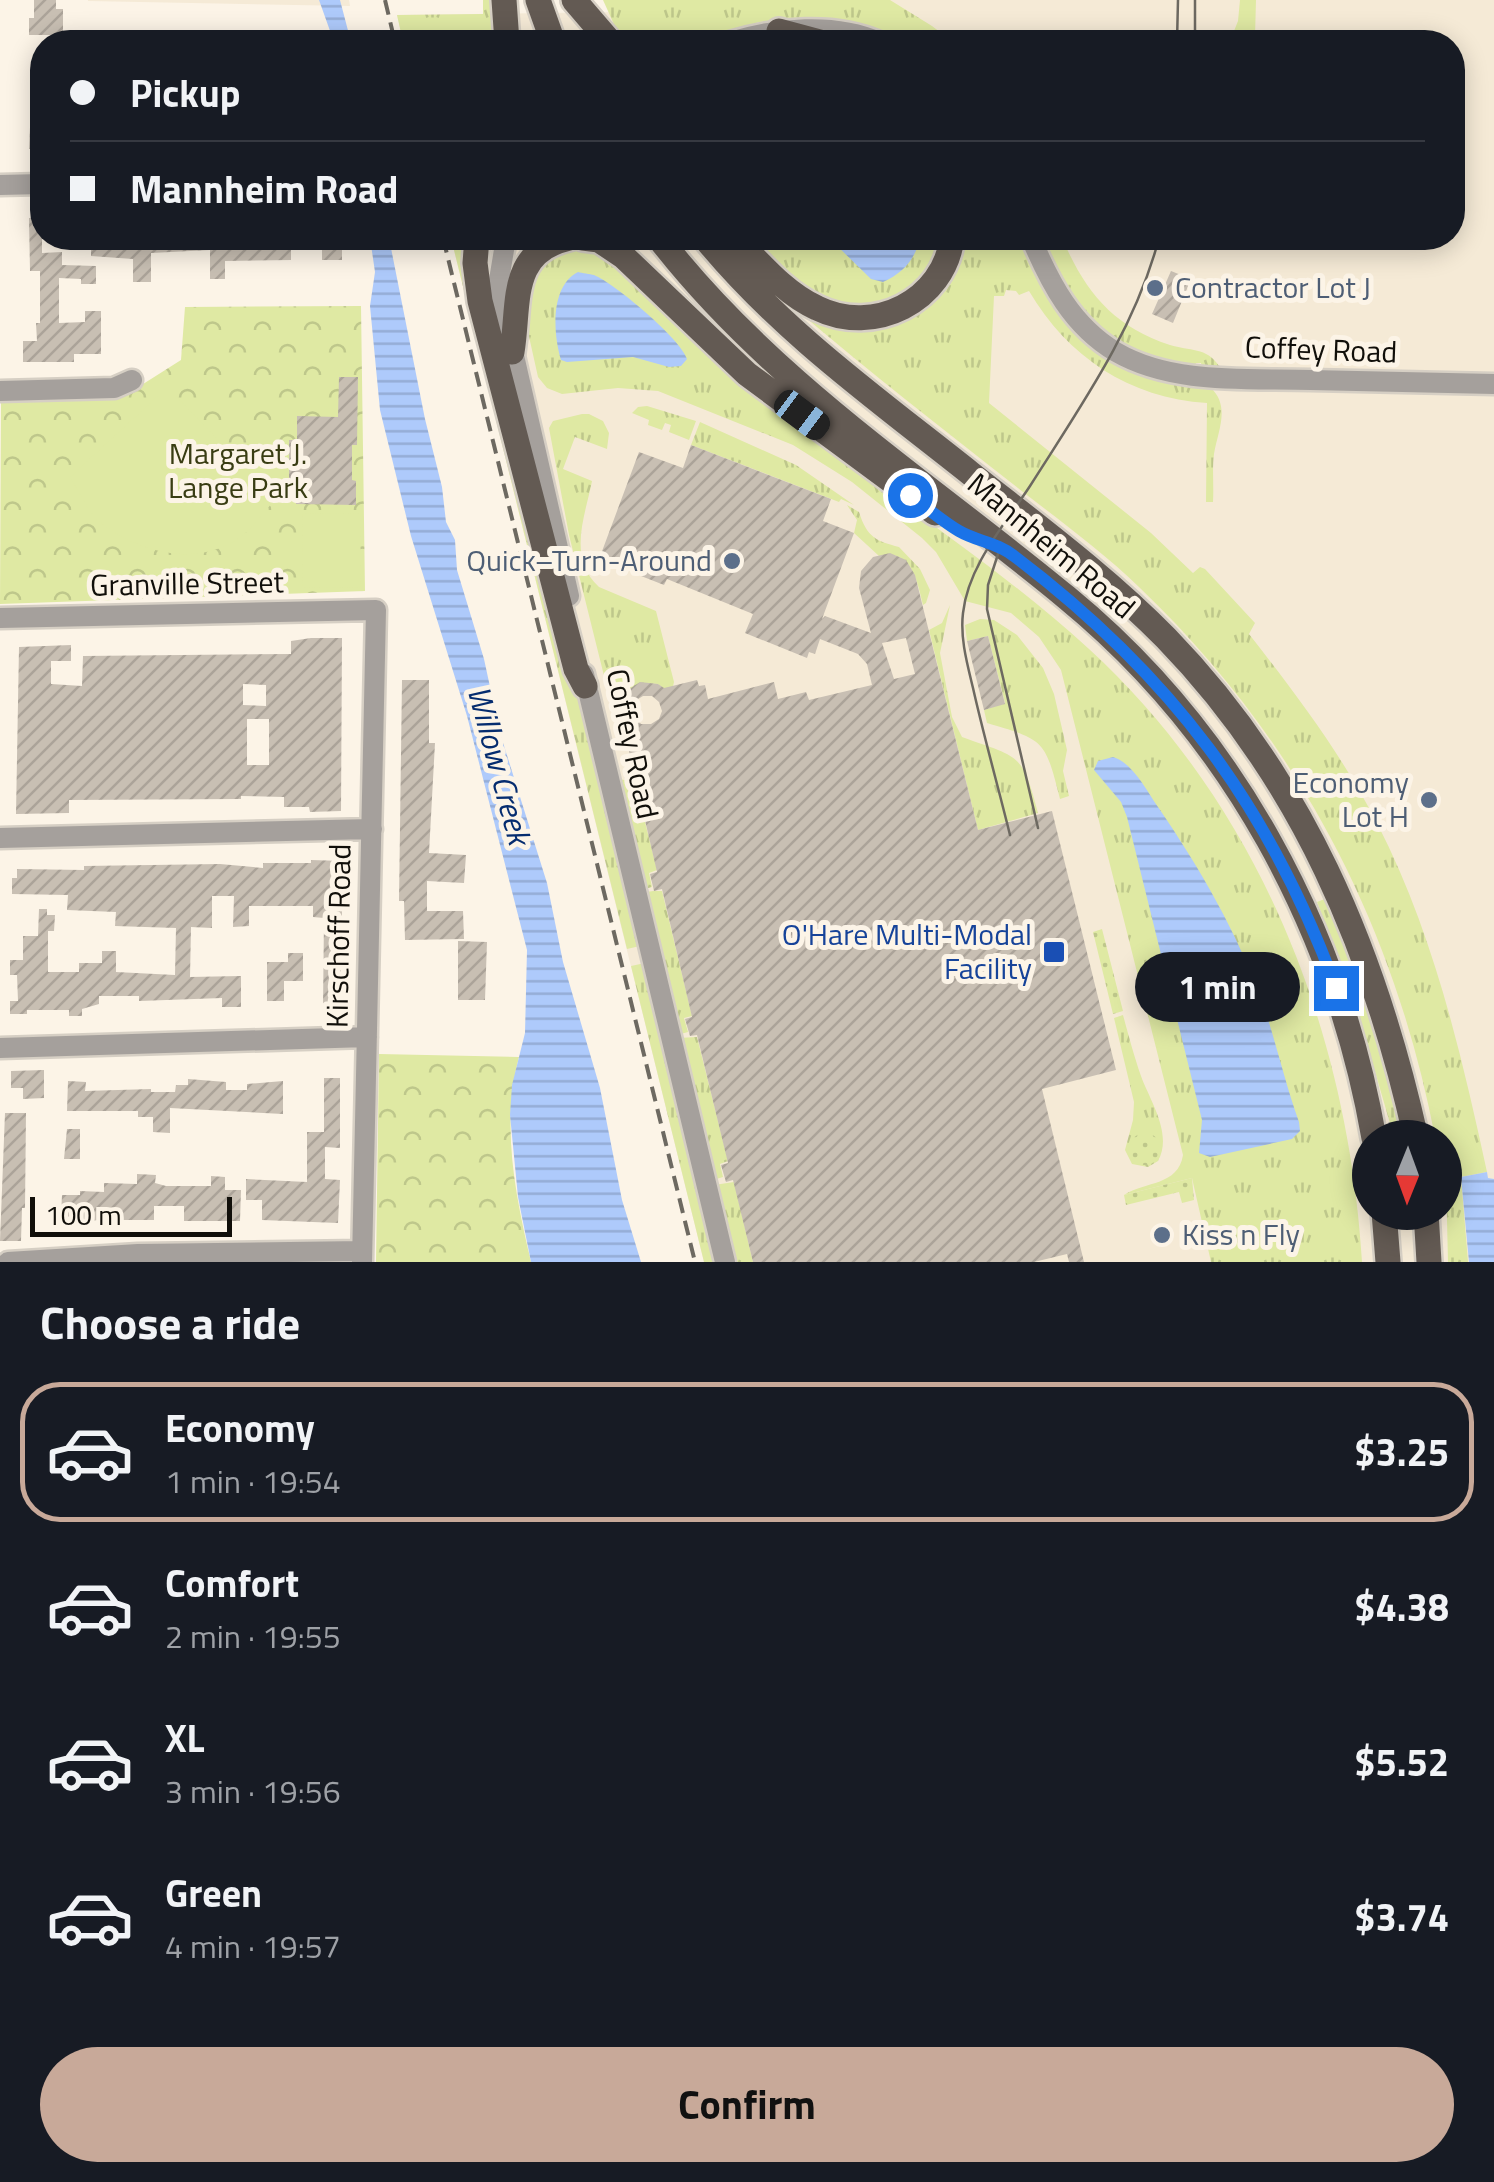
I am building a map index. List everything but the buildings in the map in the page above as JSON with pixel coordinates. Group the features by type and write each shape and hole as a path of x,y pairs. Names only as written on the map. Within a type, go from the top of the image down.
{"main road":[{"path":"504,0 506,30"},
{"path":"538,0 549,30"},
{"path":"574,0 587,30"},
{"path":"574,0 600,30"},
{"path":"476,250 489,338 576,669 585,686"},
{"path":"512,352 518,285 522,273 541,250"},
{"path":"615,250 747,374 959,531 1009,552"},
{"name":"Mannheim Road","path":"671,250 757,347 1070,600 1127,653 1205,742 1248,802 1279,855 1324,958 1347,1019 1370,1120"},
{"name":"Mannheim Road","path":"715,250 805,341 1102,580 1168,641 1208,685 1292,805 1361,943 1397,1052 1412,1120"},
{"path":"747,250 778,282 813,306 834,316 858,319 883,316 915,301 946,264 949,250"},
{"path":"1385,1230 1388,1262"},
{"path":"1427,1230 1429,1262"}],"street":[{"path":"0,185 30,184"},
{"name":"Coffey Road","path":"504,250 498,286 512,352 583,652 585,686 724,1262"},
{"name":"Coffey Road","path":"1037,250 1065,306 1094,336 1143,364 1193,376 1494,384"},
{"path":"0,391 114,388 132,380"},
{"name":"Granville Street","path":"0,618 376,610"},
{"name":"Kirschoff Road","path":"362,1256 376,610"},
{"path":"0,838 372,829"},
{"path":"0,1048 367,1037"},
{"path":"8,1262 138,1254 362,1256"}],"shaded area":[{"path":"88,0 349,0 350,6 88,1"},
{"path":"621,0 1494,0 1494,1262 704,1262 454,250 1465,250 1465,30 401,30 397,15 625,12"}],"green space":[{"path":"483,0 496,0 498,30 400,30 397,15 483,14"},
{"path":"603,0 890,0 937,30 872,30 852,23 806,18 759,22 736,30 617,30"},
{"path":"1240,0 1256,0 1255,30 1234,30"},
{"path":"454,250 472,250 640,946 627,949"},
{"path":"564,250 602,252 802,426 1055,619 1150,711 1202,779 1247,852 1285,929 1315,1009 1338,1091 1352,1170 1352,1230 1359,1230 1362,1262 1211,1262 1192,1178 1124,1195 1168,1178 1183,1155 1061,670 1039,637 1011,613 965,601 936,552 922,538 852,482 793,445 658,391 618,388 562,394 547,388 538,377 522,305 542,260"},
{"path":"757,250 938,250 921,278 906,293 867,307 824,301"},
{"path":"949,250 1031,250 1072,322 1210,387 1216,394 1222,410 1213,460 1213,502 1206,502 1207,403 1152,393 1103,370 1062,336 1029,291 1019,295 1006,290 1004,296 994,296 989,403 1151,533 1193,573 1200,567 1205,569 1255,623 1249,634 1334,749 1363,798 1397,864 1430,950 1456,1038 1487,1172 1462,1177 1462,1120 1431,1120 1394,983 1365,910 1331,839 1292,772 1247,708 1196,646 1112,563 799,312 875,326"},
{"path":"1047,250 1068,250 1091,290 1116,317 1150,337 1203,353 1219,366 1202,369 1201,363 1196,363 1195,369 1166,362 1119,340 1082,308"},
{"name":"Margaret J. Lange Park","path":"361,306 365,591 0,604 1,403 121,398 181,360 185,307"},
{"path":"158,396 176,396 275,499 250,529 233,542 195,554 175,554 136,543 96,518 70,477"},
{"path":"647,406 696,421 689,440 669,432 671,425 665,423 662,430 632,413"},
{"path":"582,414 603,421 609,433 607,449 575,437 563,469 592,481 581,536 583,563 599,587 656,611 674,682 671,695 658,684 640,683 619,708 621,725 614,716 569,535 549,428 553,421"},
{"path":"700,422 796,465 854,505 691,445"},
{"path":"847,505 859,512 874,537 899,547 920,569 930,590 926,603 923,605 915,576 905,561 890,555 879,556 854,533 857,520"},
{"path":"303,513 361,514 360,588 302,587"},
{"path":"950,605 940,653 952,717 962,737 1016,760 1028,778 1038,813 978,830 929,630 942,623"},
{"path":"980,619 994,620 1017,635 1043,668 1054,694 1067,750 1063,771 1069,796 1060,799 1040,745 987,723 984,710 1005,703 988,636 967,641 965,625"},
{"path":"619,779 635,782 657,870 649,873 652,887 641,890"},
{"path":"662,891 692,1016 684,1018 688,1032 677,1035 642,893"},
{"path":"1327,898 1351,957 1399,1120 1389,1120 1351,989 1317,902"},
{"path":"1102,929 1123,1011 1113,1014 1093,932"},
{"path":"645,963 717,1262 704,1262 631,966"},
{"path":"1123,1015 1138,1069 1162,1129 1162,1151 1158,1161 1148,1167 1132,1164 1125,1150 1134,1102 1114,1018"},
{"path":"697,1037 728,1161 720,1164 723,1177 713,1180 678,1038"},
{"path":"379,1054 519,1057 511,1108 512,1160 531,1262 376,1262"},
{"path":"1145,1133 1156,1138 1161,1149 1156,1160 1145,1165 1134,1160 1129,1149 1134,1138"},
{"path":"1192,1178 1194,1200 1182,1203 1179,1192 1126,1205 1124,1195"},
{"path":"734,1182 753,1262 733,1262 714,1185"},
{"path":"1462,1189 1468,1262 1448,1262 1447,1230 1462,1230"}],"water":[{"path":"319,0 340,0 348,30 330,30"},
{"name":"Willow Creek","path":"372,250 391,250 446,522 455,540 457,570 484,659 500,733 547,883 563,962 600,1088 622,1200 641,1262 531,1262 518,1197 510,1115 512,1085 525,1033 527,950 467,716 411,536 380,410 370,306 375,272"},
{"path":"841,250 916,250 897,274 883,282 871,279"},
{"path":"578,272 594,275 631,300 673,339 687,359 681,366 669,367 633,357 561,360 555,324 558,299 562,288"},
{"path":"1113,757 1133,771 1144,785 1203,878 1242,952 1263,1004 1299,1122 1300,1131 1292,1139 1210,1157 1199,1153 1202,1120 1127,817 1121,802 1094,770 1098,761"},
{"path":"1487,1172 1488,1178 1494,1179 1494,1262 1469,1262 1462,1177"}],"tram line":[{"path":"1177,30 1178,0"},
{"path":"1195,0 1195,30"},
{"path":"1010,835 965,650 962,622 966,596 989,546 1121,336 1155,250"},
{"path":"999,551 988,585 987,609 1038,828"}],"railway":[{"path":"385,0 392,30"},
{"path":"446,250 695,1262"}],"place":[{"name":"Contractor Lot J","path":"1155,288"},
{"name":"Quick–Turn-Around","path":"732,561"},
{"name":"Economy Lot H","path":"1429,800"},
{"name":"O'Hare Multi-Modal Facility","path":"1054,952"},
{"name":"Kiss n Fly","path":"1162,1235"}],"route":[{"path":"910,495 959,531 1009,552 1070,600 1162,690 1248,802 1279,855 1336,988"}]}
